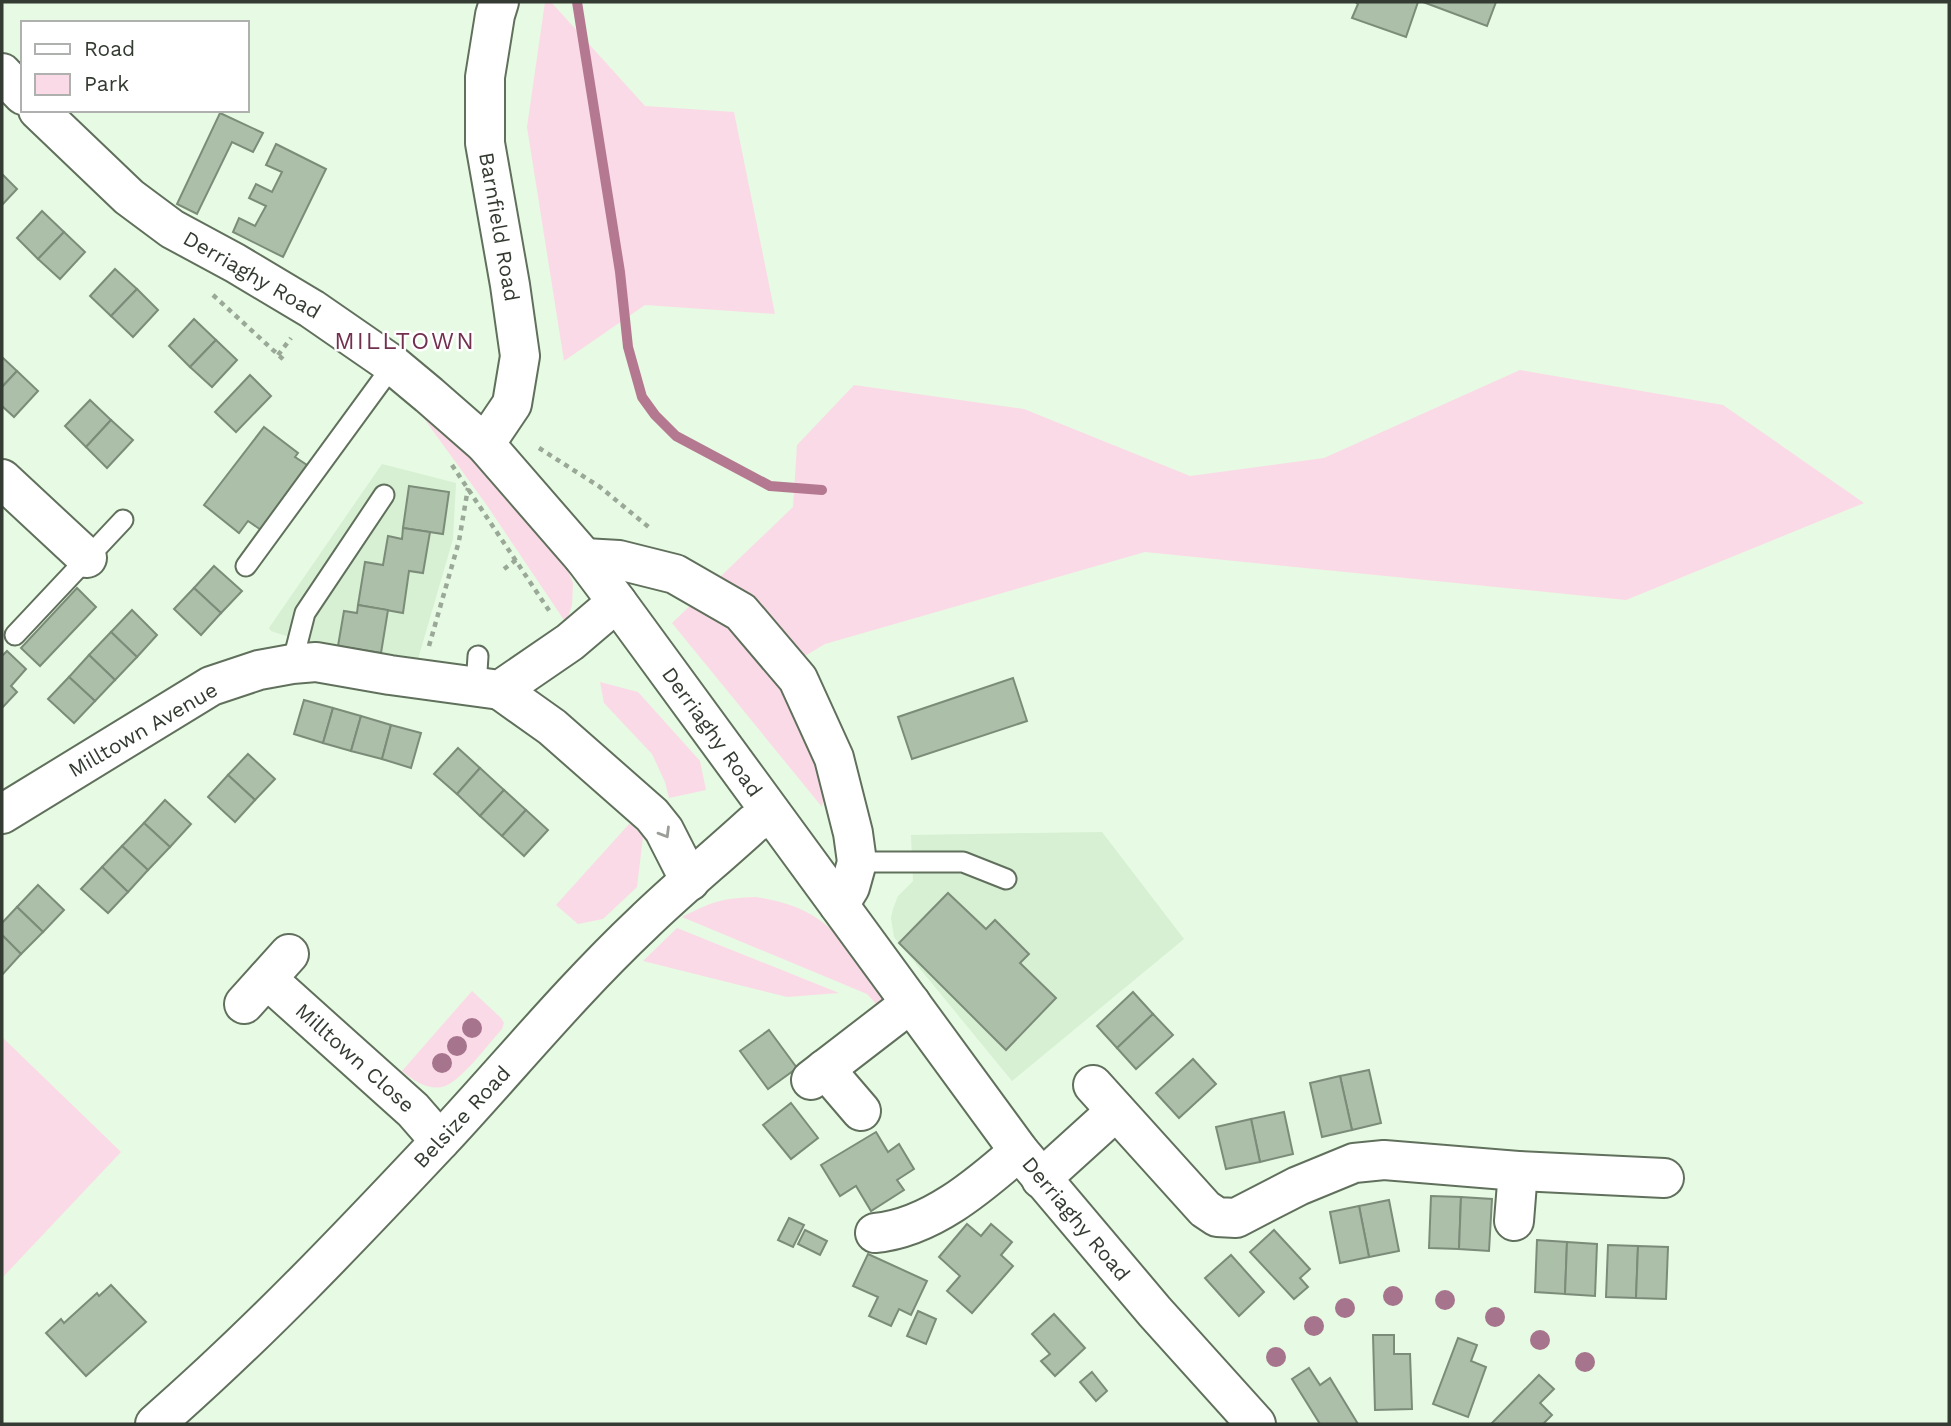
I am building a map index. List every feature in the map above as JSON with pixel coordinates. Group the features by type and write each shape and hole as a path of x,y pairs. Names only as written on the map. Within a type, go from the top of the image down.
{"street":[{"name":"Barnfield Road","path":"492,434 512,404 520,355 485,143 485,77 499,2"},
{"path":"2,73 21,93"},
{"name":"Derriaghy Road","path":"40,112 129,197 172,229 235,262 312,309 393,365 429,395 492,434 1030,1165 1155,1312 1256,1424"},
{"path":"2,479 87,558"},
{"path":"584,558 619,560 675,573 741,612 798,679 834,758 853,833 857,862 850,887 839,905"},
{"path":"485,678 570,642 617,601"},
{"name":"Milltown Avenue","path":"2,814 211,686 259,670 316,662 419,679 485,678 552,727 652,815 664,830 690,881"},
{"name":"Belsize Road","path":"155,1424 291,1297 642,924 753,824 771,813"},
{"name":"Milltown Close","path":"267,979 414,1110 440,1141"},
{"path":"860,1111 818,1075 911,1003"},
{"path":"875,1233 889,1231 938,1212 982,1183 1030,1165 1105,1098 1205,1209 1217,1217 1236,1218 1298,1186 1354,1163 1384,1160 1518,1171 1664,1178"},
{"path":"1514,1221 1518,1171"}],"lane":[{"path":"246,566 393,365"},
{"path":"292,664 305,613 384,495"},
{"path":"15,635 123,520"},
{"path":"857,862 963,862 1006,879"}],"path":[{"path":"216,298 285,361"},
{"path":"492,434 600,487 651,530 675,573"},
{"path":"446,456 570,642"},
{"path":"419,679 459,541 468,488"},
{"path":"504,569 516,560"}],"shaded area":[{"path":"382,464 456,483 453,539 418,659 332,651 271,631 269,628"},
{"path":"1102,832 1184,939 1012,1081 894,937 891,918 893,909 898,896 913,881 911,835"}],"green space":[{"path":"545,2 551,2 645,106 734,112 775,314 645,305 564,361 527,127"},
{"path":"1520,370 1723,405 1864,503 1626,600 1145,552 825,644 778,672 828,769 822,807 672,623 793,507 797,445 854,385 1024,409 1190,476 1324,458"},
{"path":"415,406 480,465 564,561 573,583 572,605 566,623 488,507"},
{"path":"600,682 638,692 700,761 706,790 669,798 652,754 604,703"},
{"path":"630,823 643,837 637,887 603,919 578,924 556,905"},
{"path":"756,897 800,909 830,928 880,992 881,1000 878,1006 867,994 682,917 717,902"},
{"path":"677,928 839,993 787,997 643,961"},
{"path":"472,991 504,1023 482,1053 457,1079 442,1087 426,1086 402,1071"},
{"path":"2,1037 121,1152 2,1278"}],"building":[{"path":"1355,2 1418,2 1406,37 1352,18 1358,4"},
{"path":"1423,2 1496,2 1487,26"},
{"path":"220,113 263,133 253,152 232,142 197,214 177,204"},
{"path":"276,144 326,169 283,257 233,232 239,218 255,226 266,206 249,198 256,184 272,192 282,172 266,165"},
{"path":"2,174 17,189 2,205"},
{"path":"42,211 64,232 38,259 17,238"},
{"path":"64,232 85,252 60,279 38,259"},
{"path":"115,269 137,289 111,316 90,296"},
{"path":"137,289 158,310 133,337 111,316"},
{"path":"194,319 216,340 190,367 169,346"},
{"path":"216,340 237,360 212,387 190,367"},
{"path":"2,357 17,371 2,387"},
{"path":"17,371 38,391 14,417 2,406 2,387"},
{"path":"250,375 271,396 236,432 215,412"},
{"path":"90,400 111,420 86,447 65,426"},
{"path":"111,420 133,440 107,468 86,447"},
{"path":"264,427 298,453 295,457 310,467 261,530 248,521 239,533 204,505"},
{"path":"409,486 449,492 443,534 403,528"},
{"path":"403,528 430,532 423,573 409,571 403,613 358,605 365,562 383,565 388,536 402,539"},
{"path":"214,566 242,591 221,613 194,588"},
{"path":"77,588 96,607 40,666 21,648"},
{"path":"194,588 221,613 201,635 174,609"},
{"path":"358,605 388,610 381,653 338,646 344,611 357,613"},
{"path":"132,610 157,635 137,657 111,632"},
{"path":"111,632 137,657 115,680 89,655"},
{"path":"7,651 26,669 11,686 17,692 2,708 2,656"},
{"path":"89,655 115,680 95,701 69,677"},
{"path":"69,677 95,701 74,723 48,699"},
{"path":"1013,678 1027,721 912,759 898,717"},
{"path":"304,700 333,708 323,743 294,734"},
{"path":"333,708 361,716 351,751 323,743"},
{"path":"361,716 391,725 382,759 351,751"},
{"path":"391,725 421,733 411,768 382,759"},
{"path":"458,748 480,768 457,794 434,774"},
{"path":"248,754 275,779 255,800 228,775"},
{"path":"480,768 504,790 480,816 457,794"},
{"path":"228,775 255,800 235,822 208,797"},
{"path":"504,790 526,810 502,836 480,816"},
{"path":"165,800 191,824 170,847 144,823"},
{"path":"526,810 548,830 524,856 502,836"},
{"path":"144,823 170,847 148,870 122,846"},
{"path":"122,846 148,870 128,892 102,867"},
{"path":"102,867 128,892 108,913 81,889"},
{"path":"38,885 64,910 43,932 17,907"},
{"path":"948,893 986,929 995,920 1029,954 1020,963 1056,998 1006,1050 899,943"},
{"path":"17,907 43,932 21,954 2,935 2,923"},
{"path":"2,935 21,954 2,975"},
{"path":"1133,992 1153,1014 1117,1048 1097,1026"},
{"path":"1153,1014 1173,1035 1136,1069 1117,1048"},
{"path":"769,1030 797,1068 768,1089 740,1051"},
{"path":"1193,1059 1216,1084 1179,1118 1156,1093"},
{"path":"1369,1070 1381,1123 1352,1130 1340,1076"},
{"path":"1340,1076 1352,1130 1322,1137 1310,1083"},
{"path":"791,1103 818,1138 791,1159 763,1125"},
{"path":"1284,1112 1293,1154 1260,1162 1251,1119"},
{"path":"1251,1119 1260,1162 1226,1169 1216,1127"},
{"path":"876,1132 888,1152 899,1144 914,1169 897,1180 904,1190 871,1211 856,1186 840,1196 821,1165"},
{"path":"1431,1196 1461,1197 1459,1249 1429,1248"},
{"path":"1461,1197 1492,1199 1489,1251 1459,1249"},
{"path":"1389,1200 1399,1251 1369,1257 1359,1206"},
{"path":"1359,1206 1369,1257 1340,1263 1330,1212"},
{"path":"789,1218 804,1225 793,1247 778,1240"},
{"path":"967,1224 981,1236 991,1224 1012,1242 1001,1255 1013,1266 972,1313 947,1291 960,1276 939,1257"},
{"path":"805,1230 827,1241 820,1255 798,1244"},
{"path":"1274,1230 1310,1269 1300,1278 1308,1287 1294,1299 1250,1252"},
{"path":"1537,1240 1567,1242 1565,1294 1535,1292"},
{"path":"1567,1242 1597,1244 1595,1296 1565,1294"},
{"path":"1608,1245 1638,1246 1636,1298 1606,1297"},
{"path":"1638,1246 1668,1247 1666,1299 1636,1298"},
{"path":"868,1254 927,1281 911,1315 899,1309 891,1326 869,1316 878,1297 853,1286"},
{"path":"1231,1255 1264,1292 1239,1316 1205,1278"},
{"path":"111,1285 146,1322 86,1376 46,1333 61,1319 64,1323 97,1293 99,1296"},
{"path":"918,1311 936,1319 926,1344 907,1336"},
{"path":"1054,1314 1085,1348 1055,1376 1041,1361 1050,1354 1032,1334"},
{"path":"1373,1335 1394,1335 1394,1354 1410,1354 1412,1409 1375,1410"},
{"path":"1458,1338 1477,1345 1471,1361 1486,1367 1468,1417 1433,1404"},
{"path":"1309,1368 1320,1385 1330,1378 1358,1424 1320,1424 1292,1379"},
{"path":"1092,1372 1107,1391 1096,1401 1080,1382"},
{"path":"1539,1375 1554,1389 1540,1403 1552,1415 1543,1424 1491,1424"}],"waterway":[{"path":"577,2 620,272 628,347 642,397 676,436 770,486 822,490"}],"district":[{"name":"MILLTOWN","path":"405,341"}]}
